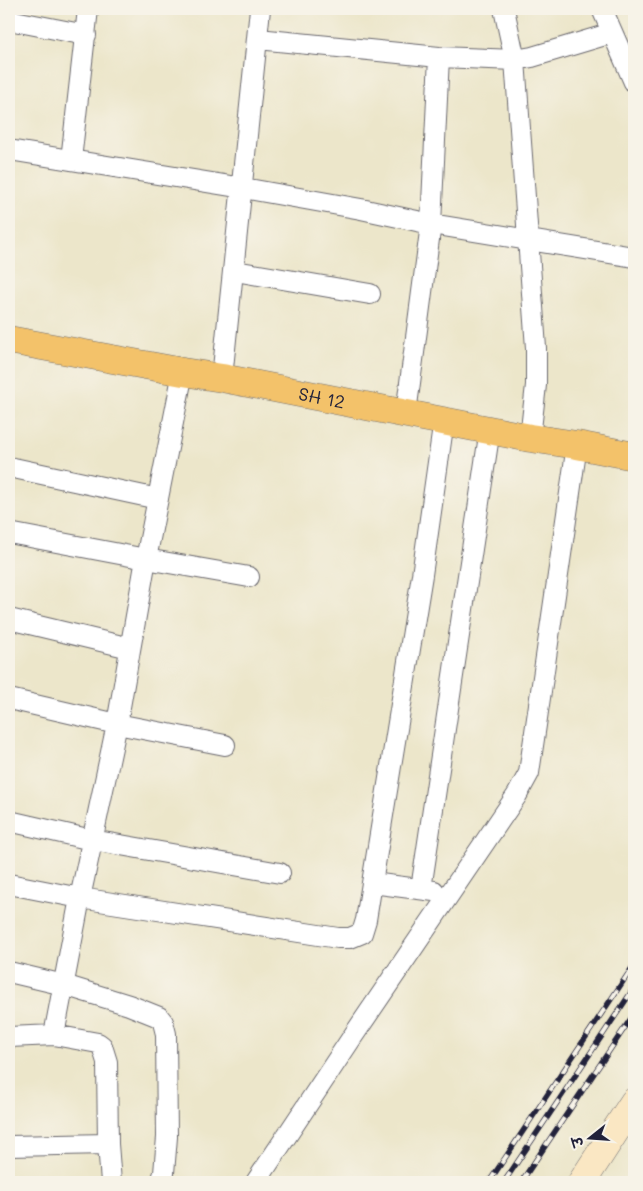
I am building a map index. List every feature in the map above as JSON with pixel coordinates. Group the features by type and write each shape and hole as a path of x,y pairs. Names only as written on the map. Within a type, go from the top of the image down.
{"highway":[{"name":"SH 12","path":"9,340 222,378 530,438 577,444 634,456"}],"street":[{"path":"71,160 88,9"},
{"path":"222,378 235,271 260,9"},
{"path":"504,9 514,60 529,240 537,368 530,438"},
{"path":"602,9 634,82"},
{"path":"9,20 86,36"},
{"path":"258,39 439,58 514,60 532,57 612,33"},
{"path":"406,413 431,224 439,58"},
{"path":"9,150 242,188 361,209 431,224 634,257"},
{"path":"235,271 370,294"},
{"path":"54,1035 80,898 117,724 146,559 183,372"},
{"path":"9,884 80,898 338,938 350,938 362,933 366,920 422,575 444,420"},
{"path":"421,889 490,429"},
{"path":"256,1182 524,784 529,773 577,444"},
{"path":"9,467 158,498"},
{"path":"9,533 250,577"},
{"path":"9,619 130,648"},
{"path":"9,700 225,745"},
{"path":"9,821 92,840 280,873"},
{"path":"372,883 450,893"},
{"path":"9,972 64,985 128,1005 158,1017 164,1022 166,1034 167,1137 161,1182"},
{"path":"9,1037 54,1035 102,1046 107,1062 108,1144 111,1182"},
{"path":"582,1182 634,1102"},
{"path":"9,1146 108,1144"}],"railway":[{"path":"489,1182 634,965"},
{"path":"504,1182 634,988"},
{"path":"521,1182 634,1014"}]}
